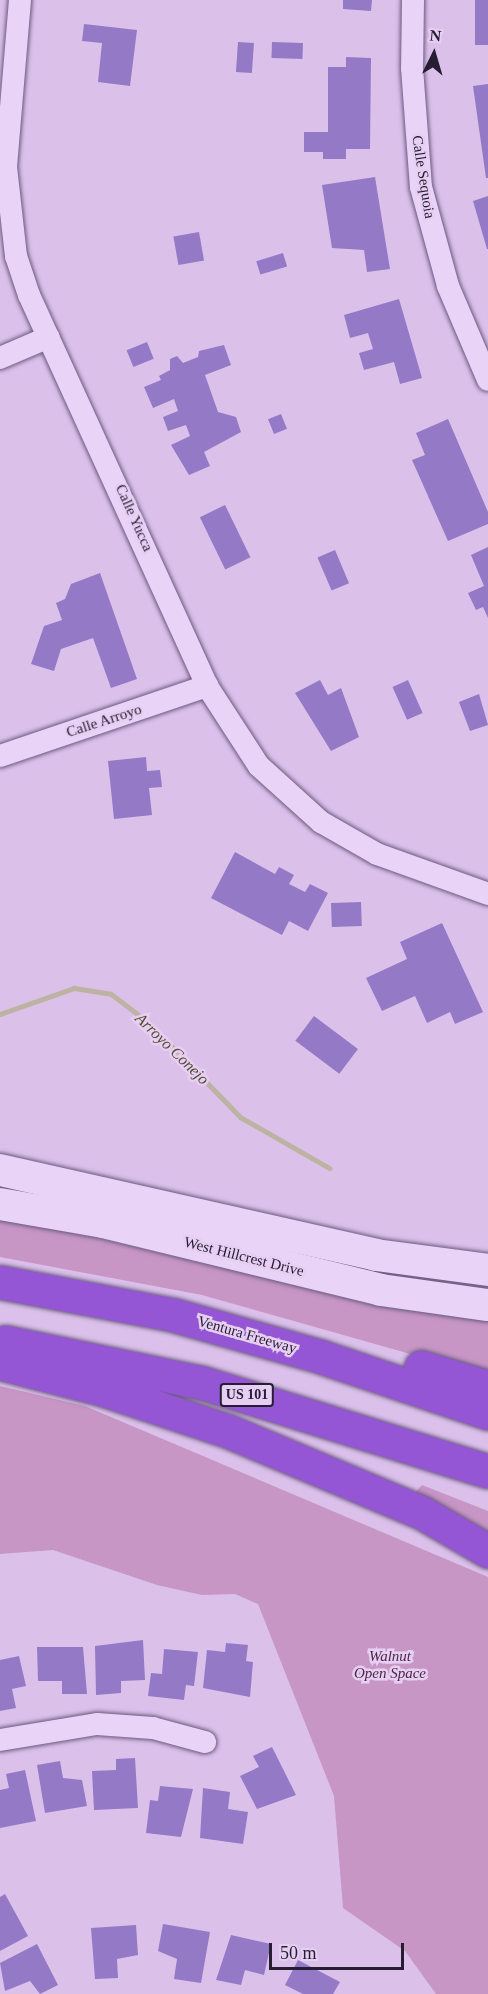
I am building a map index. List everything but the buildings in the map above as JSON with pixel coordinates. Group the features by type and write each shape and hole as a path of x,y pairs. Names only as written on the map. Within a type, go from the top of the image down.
{"highway":[{"name":"Ventura Freeway","path":"0,1282 174,1315 322,1357 488,1413"},
{"path":"174,1315 315,1340 488,1387"},
{"name":"US 101","path":"0,1341 203,1383 488,1471"},
{"path":"0,1363 105,1390 228,1431 421,1512 488,1551"}],"main road":[{"path":"0,1170 385,1257 488,1270"},
{"name":"West Hillcrest Drive","path":"0,1204 103,1222 381,1290 488,1305"}],"street":[{"name":"Calle Yucca","path":"20,0 7,205 16,256 48,337 207,686 259,766 321,822 377,854 488,894"},
{"name":"Calle Sequoia","path":"413,0 412,68 422,187 448,286 488,380"},
{"path":"0,358 48,337"},
{"name":"Calle Arroyo","path":"0,756 207,686"},
{"path":"0,1740 97,1724 153,1728 205,1743"}],"green space":[{"path":"0,1215 387,1306 488,1321 488,1376 202,1295 0,1257"},
{"name":"Walnut Open Space","path":"0,1386 85,1406 488,1577 488,1994 436,1994 405,1951 343,1908 334,1796 258,1604 235,1594 202,1595 157,1585 53,1550 0,1554"},
{"path":"422,1485 488,1511 488,1537 412,1496"}],"waterway":[{"name":"Arroyo Conejo","path":"0,1014 74,988 111,994 149,1023 240,1117 329,1168"}]}
